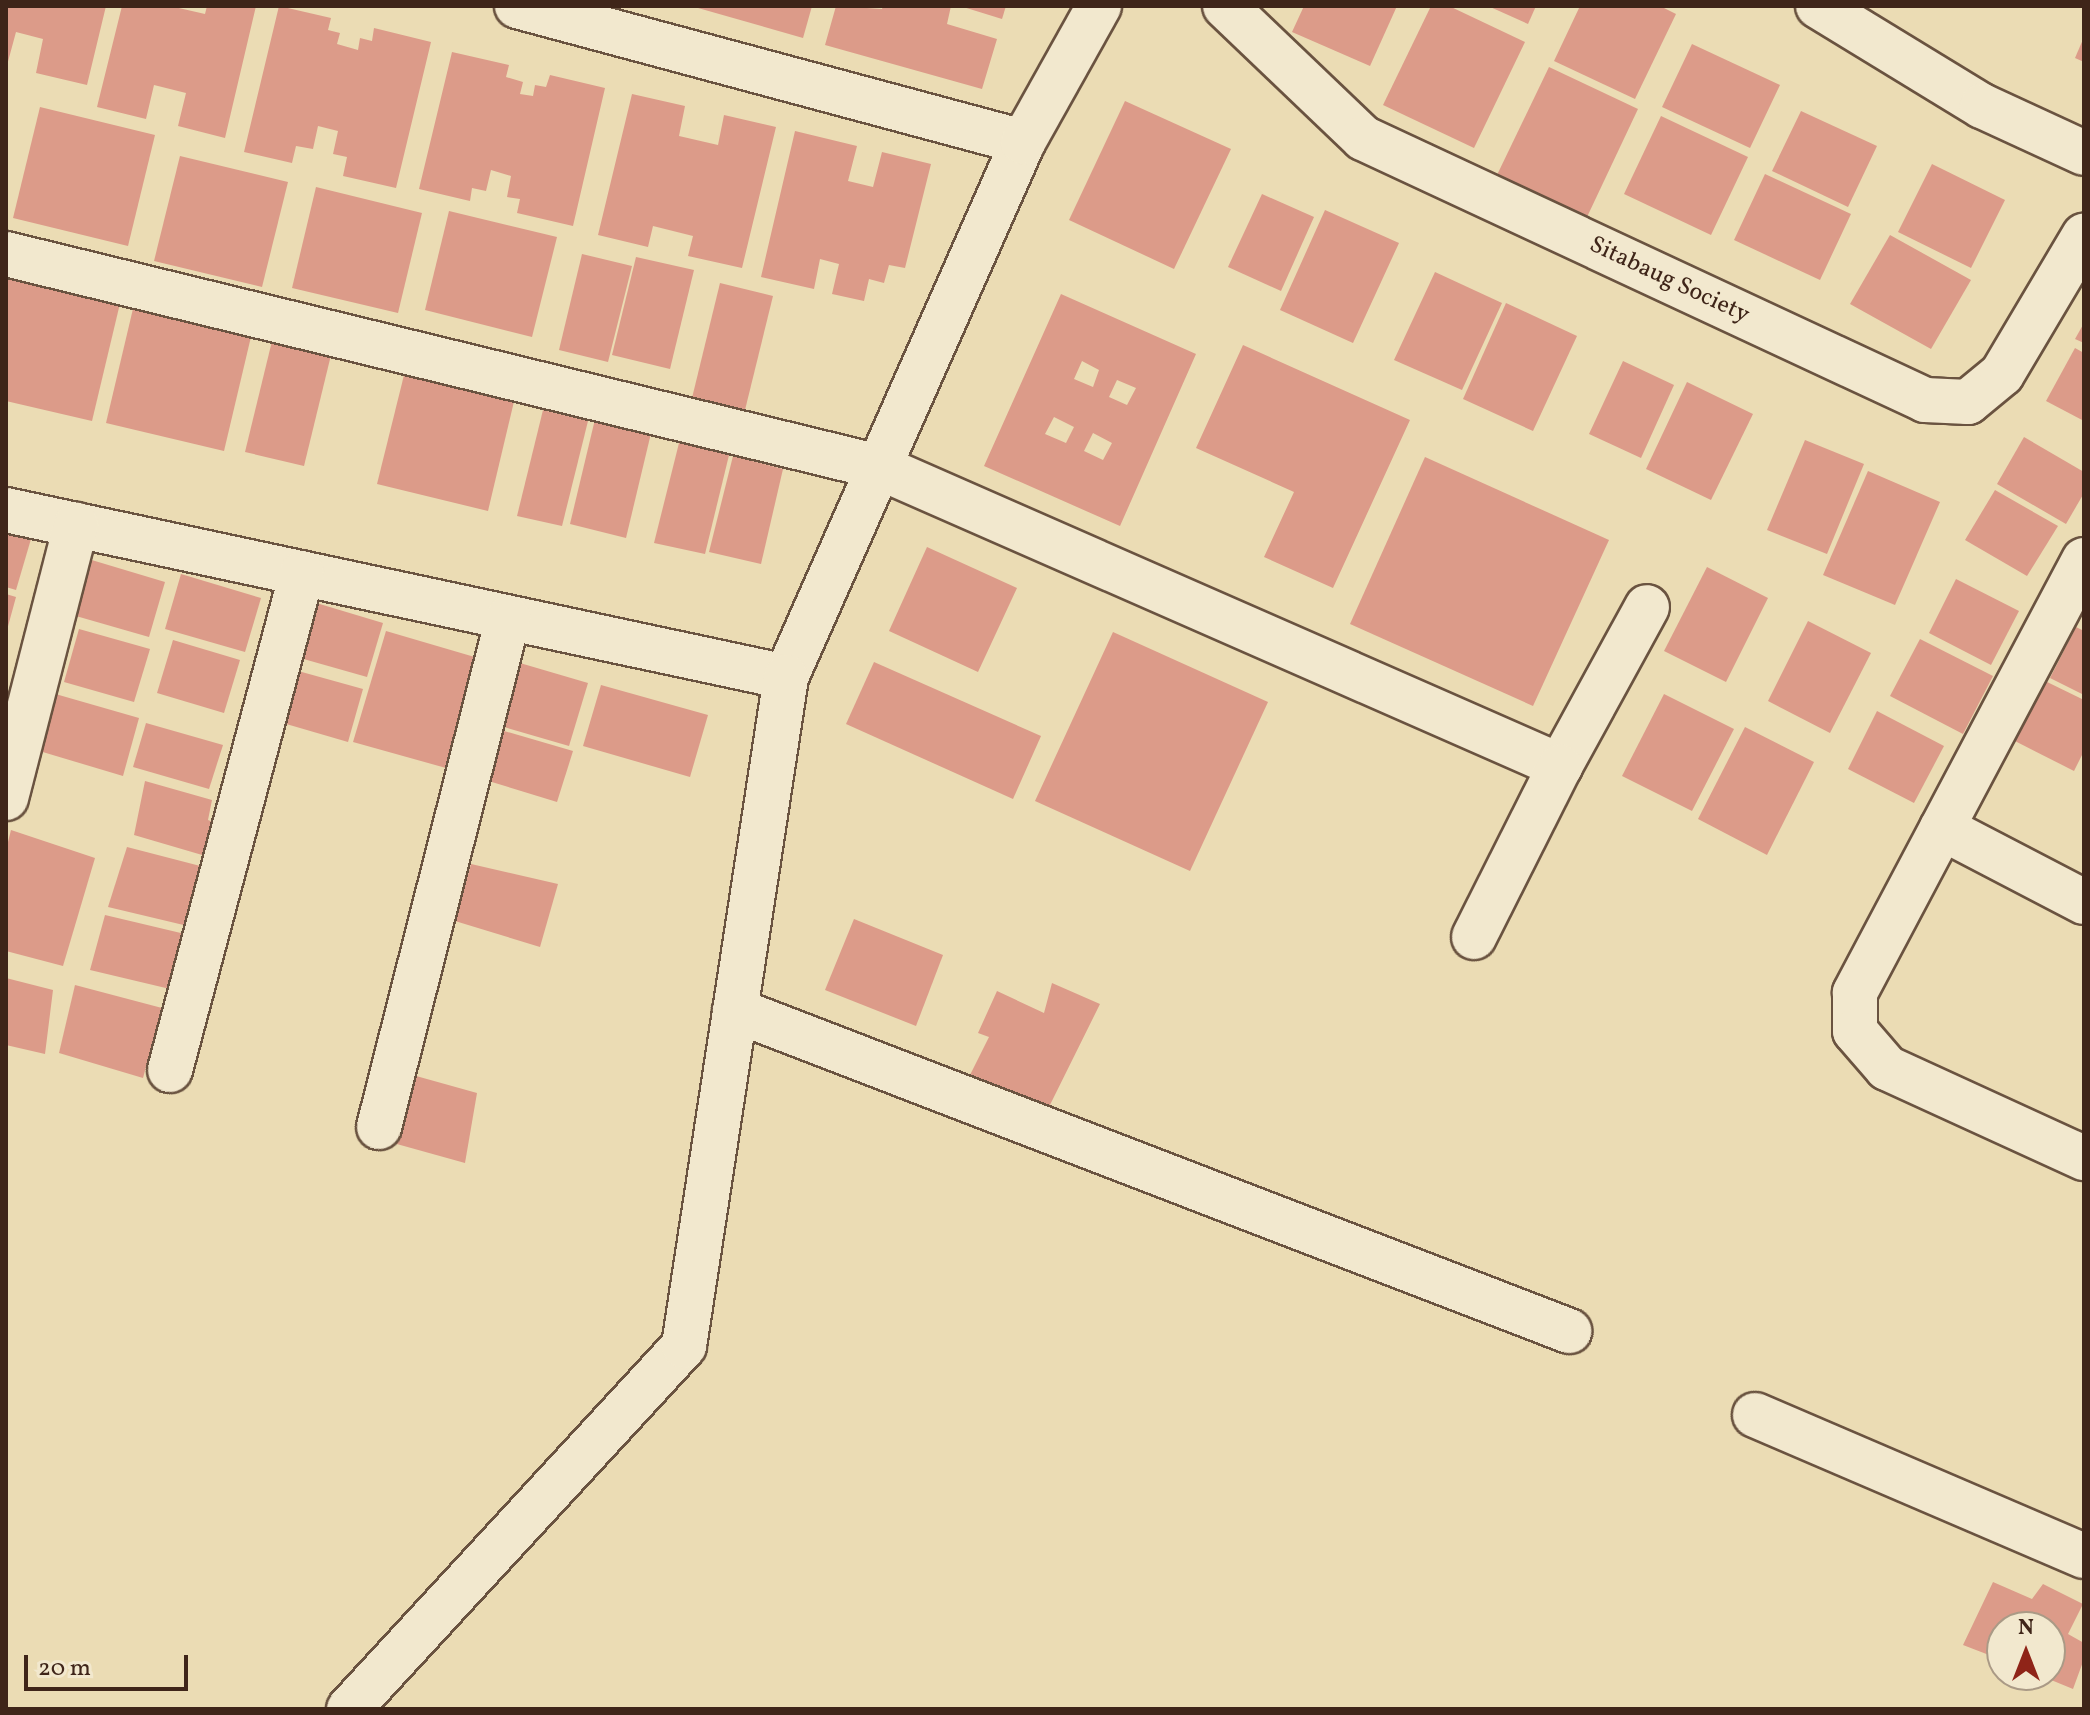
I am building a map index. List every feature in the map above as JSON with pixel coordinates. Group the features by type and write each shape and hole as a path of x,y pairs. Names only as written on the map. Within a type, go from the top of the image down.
{"street":[{"path":"517,6 1023,142"},
{"path":"349,1709 684,1346 786,677 1023,142 1099,6"},
{"name":"Sitabaug Society","path":"1225,6 1363,138 1925,400 1968,402 2002,374 2084,236"},
{"path":"1829,9 1982,106 2084,153"},
{"path":"6,254 879,467 1560,766"},
{"path":"6,510 786,677"},
{"path":"6,798 76,525"},
{"path":"2084,560 1855,993 1855,1031 1887,1068 2084,1158"},
{"path":"170,1070 302,573"},
{"path":"1474,937 1560,766 1647,607"},
{"path":"379,1127 508,618"},
{"path":"1942,828 2084,902"},
{"path":"735,1010 1569,1331"},
{"path":"1755,1415 2084,1556"}],"building":[{"path":"6,6 106,6 87,85 36,73 43,39 16,32 6,69"},
{"path":"122,6 170,6 205,14 207,6 256,6 225,138 178,126 186,93 154,85 146,119 97,107"},
{"path":"279,6 331,18 328,30 340,33 337,44 358,50 360,38 372,41 374,28 431,42 396,188 343,176 347,157 333,154 338,131 318,126 313,149 296,146 292,163 244,152"},
{"path":"691,6 812,6 803,38"},
{"path":"836,6 882,9 883,6 951,6 947,24 997,39 982,89 825,45"},
{"path":"960,6 1006,6 1002,19"},
{"path":"1304,6 1397,6 1370,66 1292,32"},
{"path":"1431,6 1449,6 1525,42 1474,148 1383,105"},
{"path":"1488,6 1536,6 1528,24"},
{"path":"1580,6 1660,6 1676,14 1635,99 1554,61"},
{"path":"2084,37 2084,62 2075,58"},
{"path":"1692,44 1780,85 1750,148 1662,107"},
{"path":"452,52 509,65 506,77 523,82 520,94 533,96 535,85 546,87 550,75 605,88 573,226 517,213 520,199 507,197 511,176 491,170 486,191 472,188 470,201 419,189"},
{"path":"1549,67 1638,109 1587,217 1497,175"},
{"path":"632,94 685,106 679,136 718,145 724,115 776,127 742,268 688,256 693,236 653,226 648,247 598,235"},
{"path":"1125,101 1231,149 1174,269 1069,220"},
{"path":"40,107 155,135 128,246 13,218"},
{"path":"1801,111 1877,146 1848,207 1772,171"},
{"path":"1661,116 1748,157 1711,235 1624,194"},
{"path":"795,131 857,146 848,181 873,187 882,152 931,164 905,268 889,265 884,283 869,279 864,301 832,294 839,264 820,259 814,289 761,277"},
{"path":"180,156 288,182 262,287 154,261"},
{"path":"1932,164 2005,200 1971,268 1898,232"},
{"path":"1765,174 1851,214 1820,280 1734,240"},
{"path":"316,187 422,213 398,313 292,288"},
{"path":"1262,194 1314,217 1281,291 1228,267"},
{"path":"1325,210 1399,243 1353,343 1280,310"},
{"path":"449,211 557,237 532,337 425,310"},
{"path":"1890,235 1971,280 1931,349 1850,304"},
{"path":"582,254 632,266 608,362 559,350"},
{"path":"636,257 694,270 670,369 612,355"},
{"path":"6,267 122,295 92,421 6,401"},
{"path":"1435,272 1502,303 1462,390 1394,360"},
{"path":"720,283 773,296 745,410 692,398"},
{"path":"1061,294 1196,354 1120,526 984,466","holes":["1082,361 1099,370 1093,387 1074,379","1117,380 1136,388 1127,405 1109,397","1054,417 1074,427 1066,443 1045,434","1093,433 1112,443 1103,460 1084,451"]},
{"path":"136,296 254,324 224,451 106,423"},
{"path":"1506,303 1577,336 1533,431 1463,399"},
{"path":"2084,323 2084,343 2075,339"},
{"path":"272,341 331,355 304,466 245,452"},
{"path":"1243,345 1410,420 1333,588 1264,557 1294,492 1196,448"},
{"path":"2075,348 2084,353 2084,421 2046,401"},
{"path":"1623,361 1674,385 1641,458 1589,434"},
{"path":"406,367 516,393 488,511 377,484"},
{"path":"1687,382 1753,414 1711,500 1646,469"},
{"path":"543,410 588,421 562,526 517,516"},
{"path":"596,415 652,429 626,538 570,524"},
{"path":"2024,437 2084,472 2084,493 2066,524 1997,484"},
{"path":"680,439 730,451 705,554 654,543"},
{"path":"1805,440 1864,464 1827,554 1767,530"},
{"path":"733,456 783,469 761,564 709,552"},
{"path":"1425,457 1609,540 1533,706 1350,624"},
{"path":"1868,471 1940,502 1895,605 1823,575"},
{"path":"1995,490 2058,526 2027,576 1965,540"},
{"path":"6,531 31,539 16,590 6,587"},
{"path":"927,547 1017,588 978,672 889,631"},
{"path":"85,558 165,582 149,637 69,614"},
{"path":"1707,567 1768,598 1726,682 1664,651"},
{"path":"181,574 261,598 245,652 165,629"},
{"path":"1956,579 2019,611 1991,665 1929,633"},
{"path":"6,594 16,597 7,630 6,630"},
{"path":"303,599 383,623 367,677 286,654"},
{"path":"1808,621 1871,653 1830,733 1768,701"},
{"path":"2076,627 2084,631 2084,695 2050,678"},
{"path":"79,629 150,649 134,702 64,682"},
{"path":"386,631 478,658 446,768 353,742"},
{"path":"1113,632 1268,702 1190,871 1035,801"},
{"path":"1920,639 1993,676 1963,734 1890,696"},
{"path":"173,640 240,660 224,713 157,693"},
{"path":"506,659 588,683 569,746 487,722"},
{"path":"874,662 1041,736 1013,799 846,724"},
{"path":"291,669 363,689 348,742 276,721"},
{"path":"2043,680 2084,700 2084,751 2074,771 2013,740"},
{"path":"601,685 708,715 690,777 583,746"},
{"path":"52,693 139,718 123,776 36,750"},
{"path":"1664,694 1734,729 1692,811 1622,776"},
{"path":"1877,711 1944,746 1914,803 1848,769"},
{"path":"146,723 223,745 209,789 133,767"},
{"path":"487,726 573,751 557,802 472,776"},
{"path":"1745,727 1814,762 1767,855 1698,819"},
{"path":"145,781 212,800 208,820 218,824 209,857 134,835"},
{"path":"11,830 95,858 63,966 6,951 6,850"},
{"path":"127,847 208,868 192,927 108,907"},
{"path":"471,864 558,884 540,947 455,921"},
{"path":"105,915 185,934 170,989 90,970"},
{"path":"854,919 943,955 916,1026 825,990"},
{"path":"6,978 53,990 45,1054 6,1045"},
{"path":"1052,983 1100,1004 1045,1115 969,1077 989,1037 978,1033 997,991 1044,1013"},
{"path":"75,985 162,1008 143,1078 59,1053"},
{"path":"409,1074 477,1093 465,1163 386,1141"},
{"path":"1993,1582 2032,1599 2043,1584 2083,1604 2068,1634 2084,1643 2084,1659 2073,1689 2066,1686 2066,1611 1986,1611 1986,1654 1963,1645"}]}
